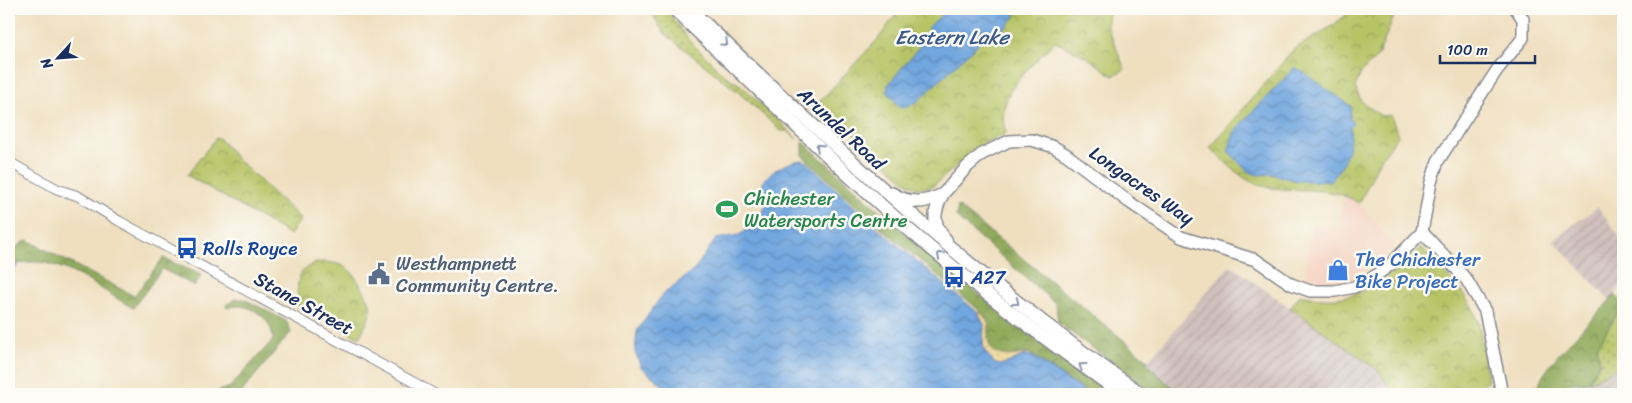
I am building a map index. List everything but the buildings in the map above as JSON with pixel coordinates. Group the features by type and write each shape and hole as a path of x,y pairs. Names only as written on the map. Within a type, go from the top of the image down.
{"highway":[{"name":"Arundel Road","path":"674,9 870,195 910,230 1001,305 1122,394"},
{"name":"Arundel Road","path":"690,9 855,166 974,269 1063,338 1142,394"},
{"path":"855,166 894,194 908,201 922,203 942,195"},
{"path":"942,195 934,211 938,232 974,269"}],"main road":[{"path":"1502,394 1489,324 1483,305 1466,279 1422,232 1431,182 1438,161 1497,70 1523,38 1523,19 1516,9"},
{"name":"Longacres Way","path":"942,195 967,167 982,154 1009,141 1032,140 1068,154 1129,202 1181,237 1256,260 1291,284 1310,291 1322,292 1354,287 1368,281 1390,265 1422,232"}],"street":[{"name":"Stane Street","path":"9,162 57,189 78,196 435,394"}],"shaded area":[{"path":"1343,193 1358,200 1394,247 1353,279 1334,283 1305,279 1312,225 1339,228"},
{"path":"1598,207 1620,237 1623,235 1623,283 1610,301 1553,240"},
{"path":"1230,265 1378,370 1395,394 1184,394 1167,383 1146,363"},
{"path":"1623,360 1623,394 1566,394 1572,383 1589,382 1619,367"}],"green space":[{"path":"649,9 666,9 688,39 724,75 742,86 797,139 788,131 781,131 738,92 664,33"},
{"path":"900,9 1110,9 1107,26 1125,69 1113,76 1088,58 1055,41 1026,71 1009,93 1003,119 1006,133 982,144 932,187 916,188 905,181 819,102 878,39"},
{"path":"1354,9 1397,9 1378,56 1361,73 1355,87 1361,101 1381,116 1391,115 1398,136 1380,160 1361,200 1358,203 1335,193 1281,189 1249,181 1210,148 1293,50 1332,26"},
{"path":"216,138 219,138 236,158 301,219 290,235 187,175"},
{"path":"803,142 900,229 997,309 1112,394 1089,394 1029,353 1010,356 998,354 993,350 988,338 988,322 978,309 875,223 803,156"},
{"path":"958,206 1148,360 1146,363 1167,383 1184,394 1156,394 1058,323 1056,304 956,217"},
{"path":"27,240 134,296 163,258 201,275 195,286 162,269 133,308 89,281 56,266 40,262 24,263 9,268 9,252"},
{"path":"1421,247 1462,292 1472,307 1479,324 1488,381 1461,394 1395,394 1378,370 1290,308 1300,295 1338,298 1359,292 1380,280 1390,271 1394,274"},
{"path":"322,262 338,264 348,269 368,298 371,307 370,313 359,338 298,306 299,277 302,272 313,264"},
{"path":"1615,294 1623,304 1597,347 1600,362 1589,382 1572,383 1566,394 1537,394 1539,383 1546,371 1569,343"},
{"path":"236,299 244,299 286,321 291,332 240,394 211,394 230,387 273,340 269,324 258,312 243,306 227,308 226,305"},
{"path":"1623,304 1623,360 1619,367 1589,382 1600,362 1597,347"}],"sand":[{"path":"978,309 988,322 988,338 993,350 998,354 1010,356 1029,353 1003,365 995,364 988,357 983,344 981,318"}],"water":[{"name":"Eastern Lake","path":"947,9 1018,9 1014,18 999,35 982,32 977,35 979,43 918,101 907,107 899,106 887,92 888,85 923,42 929,27"},
{"path":"1295,67 1351,106 1350,119 1353,125 1350,126 1348,149 1343,163 1330,181 1297,181 1271,174 1257,175 1247,171 1228,151 1234,133 1240,125"},
{"path":"801,160 807,162 874,225 976,311 984,324 983,349 995,364 1000,365 1032,356 1087,394 673,394 641,367 635,352 637,331 663,294 694,270 716,239 739,235 749,229 762,213 767,203 762,188 766,178 777,169"}],"waterway":[{"path":"9,274 17,266"}],"place":[{"name":"Chichester Watersports Centre","path":"727,209"},
{"name":"Rolls Royce","path":"187,248"},
{"name":"The Chichester Bike Project","path":"1338,270"},
{"name":"Westhampnett Community Centre.","path":"379,274"},
{"name":"A27","path":"954,277"}]}
